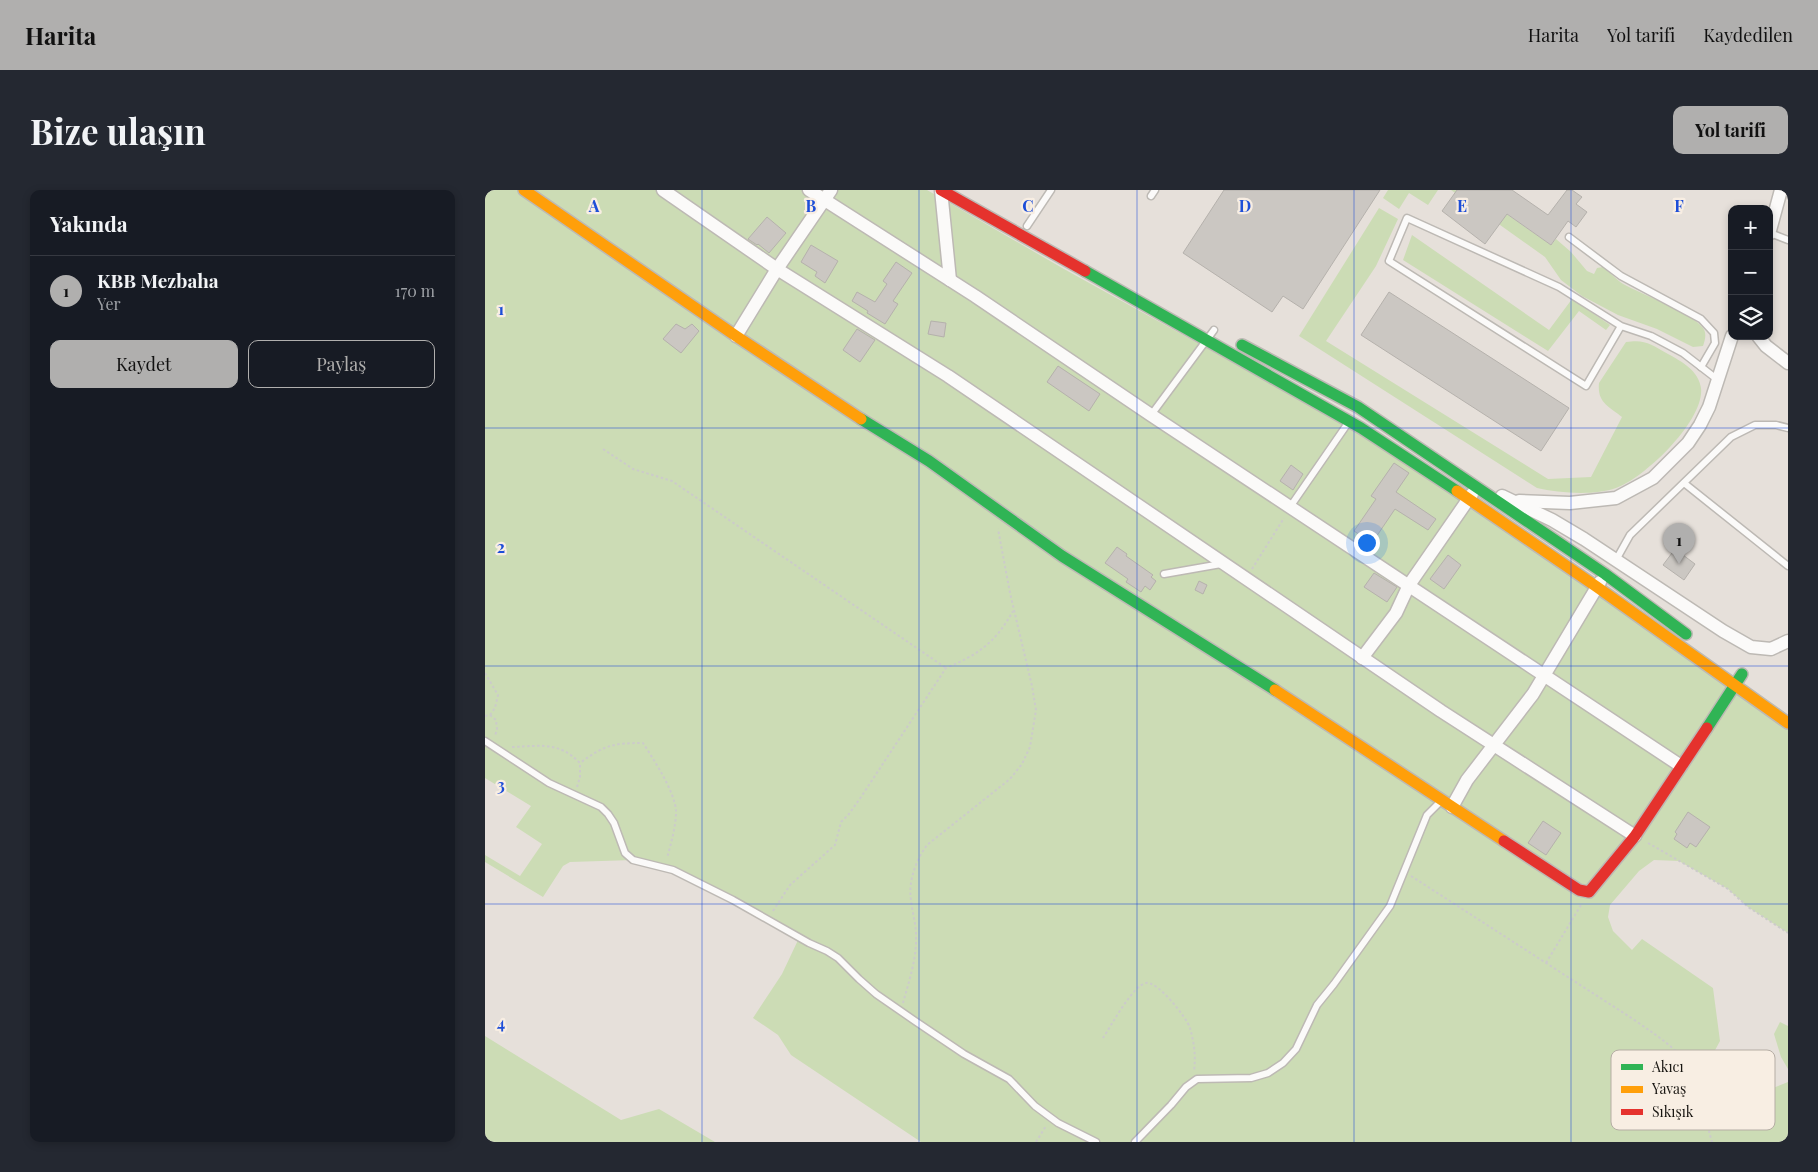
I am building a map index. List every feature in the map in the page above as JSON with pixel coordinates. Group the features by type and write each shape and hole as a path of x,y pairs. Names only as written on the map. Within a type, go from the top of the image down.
{"main road":[{"path":"524,190 816,390 929,461 1062,556 1295,702 1579,890 1589,892 1635,836 1740,677"},
{"path":"941,190 1358,407 1605,574 1693,639"},
{"path":"963,190 1112,273"},
{"path":"1216,333 1468,498 1597,586 1740,677 1788,723"}],"street":[{"path":"663,190 777,269 949,376 1362,658 1635,836"},
{"path":"809,190 827,195 950,280 1290,508 1681,766"},
{"path":"941,190 950,280"},
{"path":"1773,219 1781,190"},
{"path":"736,336 777,269 827,195"},
{"path":"1513,500 1570,503 1616,498 1653,478 1688,443 1709,407 1731,340"},
{"path":"1761,340 1788,363"},
{"path":"1362,658 1396,613 1409,585 1476,487 1513,500 1552,520 1723,631 1751,647 1771,649 1788,641"},
{"path":"1447,804 1533,694 1605,574"}],"lane":[{"path":"1027,226 1051,190"},
{"path":"1621,326 1587,386 1389,261 1407,218 1559,287 1621,326 1651,336 1683,353 1718,380"},
{"path":"1773,235 1788,240"},
{"path":"1569,238 1621,276 1701,319 1714,333 1715,343 1701,367"},
{"path":"1151,415 1216,333"},
{"path":"1290,508 1358,407"},
{"path":"1616,560 1631,536 1731,437 1755,425 1776,425 1788,428"},
{"path":"1684,482 1788,566"},
{"path":"1163,574 1224,563"},
{"path":"486,742 549,783 591,801 608,814 625,853 633,860 673,870 838,958 859,980 901,1012 964,1054 1009,1079 1035,1106 1096,1142"},
{"path":"1135,1142 1197,1079 1251,1078 1268,1073 1283,1063 1296,1049 1317,1005 1390,906 1427,815 1447,804"}],"path":[{"path":"603,449 633,469 672,481 946,668"},
{"path":"1246,579 1290,508"},
{"path":"901,1012 915,959 917,935 911,887 921,854 927,845 1010,779 1022,764 1030,747 1036,710 1013,610 997,527"},
{"path":"768,920 790,885 835,845 841,822 861,797 946,668 969,658 989,643 1003,630 1013,610"},
{"path":"485,673 497,695 495,708 490,715 485,716"},
{"path":"486,742 495,735 497,729 496,720 490,715"},
{"path":"580,763 608,745 643,743 669,789 676,810 671,844 664,868"},
{"path":"495,748 557,747 571,754 580,763 580,777 575,795"},
{"path":"1635,836 1728,889 1748,907 1788,933"},
{"path":"1404,872 1633,1019 1675,1050"},
{"path":"1546,963 1589,892"},
{"path":"1103,1038 1136,988 1145,983 1153,983 1170,1000 1189,1026 1195,1047 1191,1083"},
{"path":"1036,1142 1051,1117"}],"green space":[{"path":"485,190 927,190 1064,269 1400,455 1788,725 1788,933 1748,907 1728,889 1679,861 1654,860 1639,871 1610,905 1608,917 1613,931 1632,950 1642,939 1713,988 1720,1041 1715,1050 1611,1050 1611,1130 1775,1130 1775,1087 1788,1082 1788,1142 921,1142 791,1055 778,1035 753,1018 782,974 799,938 673,870 633,860 570,862 563,866 543,897 485,862 485,855 520,876 542,844 516,827 531,806 485,778"},
{"path":"1388,190 1438,190 1428,205 1409,193 1399,209 1383,198"},
{"path":"1451,190 1472,190 1551,245 1556,239 1571,252 1587,271 1594,274 1597,268 1603,267 1624,284 1689,317 1697,322 1705,332 1703,346 1693,347 1657,329 1618,315 1582,296 1561,280 1545,257"},
{"path":"1379,208 1398,219 1376,266 1326,341 1548,479 1591,477 1622,417 1602,400 1599,383 1626,342 1643,342 1684,363 1697,376 1700,382 1700,401 1693,416 1671,447 1642,473 1628,482 1607,491 1577,493 1537,488 1299,336"},
{"path":"1412,235 1549,330 1572,299 1610,325 1606,330 1579,311 1548,351 1403,260"},
{"path":"1780,1022 1788,1026 1788,1069 1781,1057 1774,1034"},
{"path":"485,1036 621,1120 659,1109 715,1142 485,1142"}],"building":[{"path":"1224,190 1380,190 1303,309 1283,296 1272,312 1183,253"},
{"path":"1457,190 1512,190 1548,215 1567,190 1572,190 1582,197 1576,204 1587,212 1576,227 1568,221 1551,245 1507,214 1485,244 1442,211"},
{"path":"767,217 786,233 769,253 748,239"},
{"path":"811,245 838,261 825,283 815,276 817,272 801,262"},
{"path":"896,262 912,273 893,301 898,304 885,324 852,301 857,292 875,302 887,284 883,281"},
{"path":"1389,292 1569,408 1541,451 1361,335"},
{"path":"931,321 946,323 944,337 928,334"},
{"path":"676,324 685,329 692,324 699,331 681,353 663,339"},
{"path":"857,329 875,340 860,362 843,350"},
{"path":"1058,366 1100,394 1089,411 1047,382"},
{"path":"1394,463 1409,473 1396,492 1436,519 1428,530 1395,509 1372,543 1354,531 1376,499 1371,496"},
{"path":"1291,465 1303,474 1293,490 1280,481"},
{"path":"1117,547 1127,554 1126,556 1153,575 1151,577 1156,581 1150,590 1145,586 1141,592 1126,582 1128,579 1105,563"},
{"path":"1675,549 1695,564 1684,580 1663,565"},
{"path":"1448,555 1461,565 1444,589 1430,579"},
{"path":"1374,573 1397,587 1387,602 1364,587"},
{"path":"1199,581 1207,585 1203,594 1195,590"},
{"path":"1688,812 1710,827 1696,847 1690,843 1687,848 1674,839 1677,834 1675,832"},
{"path":"1543,821 1561,833 1546,855 1528,843"}],"traffic: fast":[{"path":"1085,271 1361,428 1457,491"},
{"path":"1242,345 1358,407 1605,574 1686,634"},
{"path":"861,419 929,461 1062,556 1275,690"},
{"path":"1707,728 1742,674"}],"traffic: slow":[{"path":"524,190 736,336 861,419"},
{"path":"1457,491 1597,587 1788,723"},
{"path":"1275,690 1504,841"}],"traffic: jam":[{"path":"941,190 1085,271"},
{"path":"1504,841 1579,890 1589,892 1635,836 1707,728"}],"place":[{"name":"KBB Mezbaha","path":"1679,564"}]}
